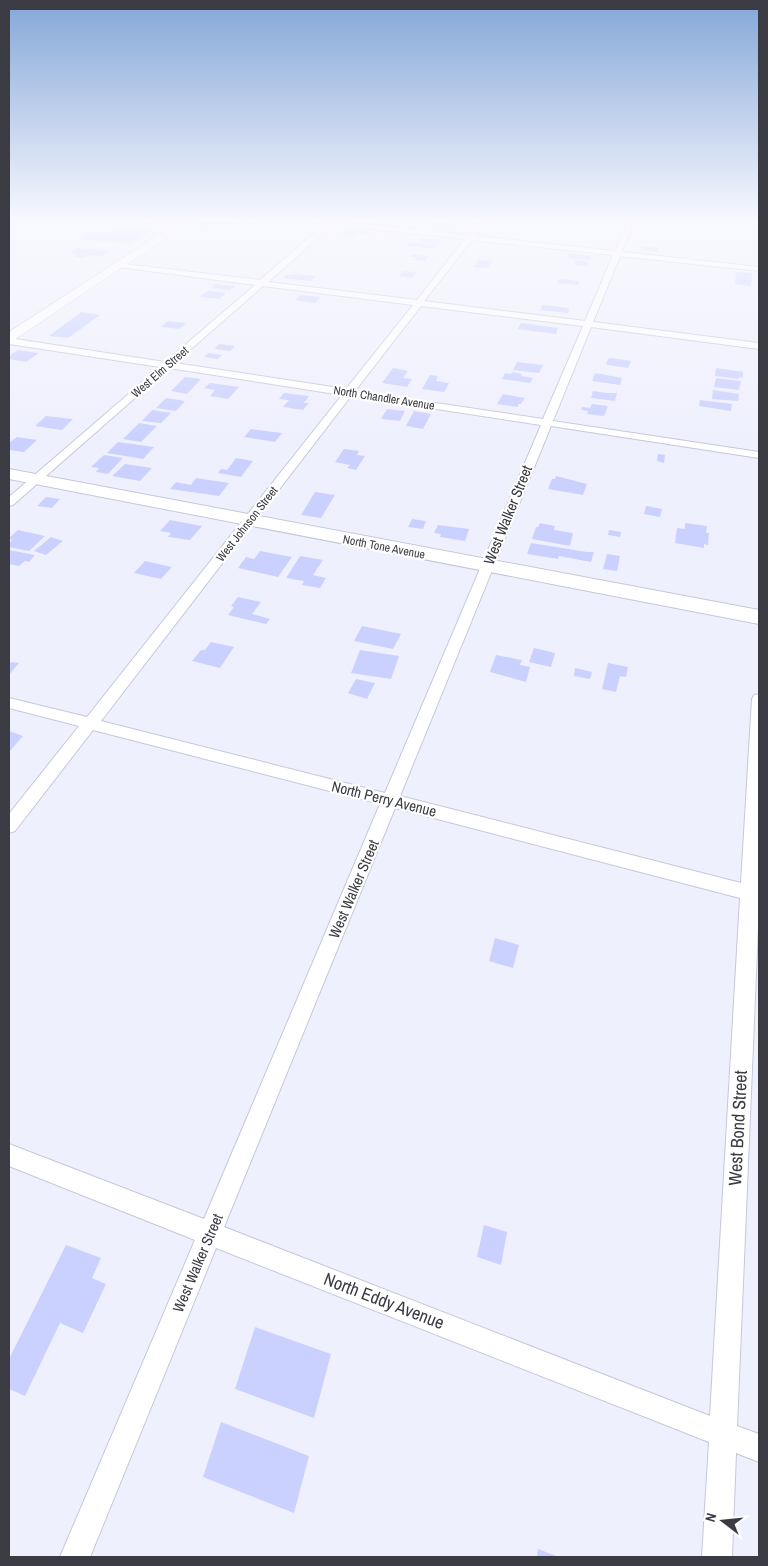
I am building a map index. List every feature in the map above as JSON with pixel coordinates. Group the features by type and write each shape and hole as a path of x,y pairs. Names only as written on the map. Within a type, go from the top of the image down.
{"main road":[{"name":"North Tone Avenue","path":"9,474 759,617"}],"street":[{"path":"9,337 75,294"},
{"name":"West Elm Street","path":"9,503 249,294"},
{"path":"348,294 759,346"},
{"name":"West Johnson Street","path":"9,826 250,521 424,294"},
{"name":"West Walker Street","path":"75,1557 600,294"},
{"name":"North Chandler Avenue","path":"9,341 759,455"},
{"name":"West Bond Street","path":"717,1557 755,894 759,699"},
{"name":"North Perry Avenue","path":"9,703 755,894"},
{"name":"North Eddy Avenue","path":"9,1155 759,1448"}],"building":[{"path":"203,294 225,294 219,299 200,297"},
{"path":"300,295 320,297 315,303 295,300"},
{"path":"542,305 569,308 568,313 540,310"},
{"path":"81,312 100,315 68,338 49,336"},
{"path":"168,321 186,323 179,329 161,327"},
{"path":"521,323 558,328 556,334 518,329"},
{"path":"219,344 235,346 230,351 214,349"},
{"path":"18,350 39,353 26,362 9,359 9,356"},
{"path":"208,353 222,355 218,359 204,357"},
{"path":"608,359 631,361 628,368 606,364"},
{"path":"517,362 543,365 539,373 513,370"},
{"path":"393,368 408,371 403,378 412,379 407,387 382,383"},
{"path":"716,368 743,372 743,378 715,376"},
{"path":"512,372 533,378 530,383 502,379 505,373 511,374"},
{"path":"595,373 622,378 620,385 592,381"},
{"path":"430,375 438,376 436,381 449,383 444,392 422,389"},
{"path":"185,377 201,379 187,394 171,391"},
{"path":"716,378 741,381 739,390 714,387"},
{"path":"210,383 239,387 228,399 210,396 215,390 204,388"},
{"path":"713,390 739,394 738,401 712,399"},
{"path":"593,391 617,393 615,401 591,398"},
{"path":"284,393 309,396 304,403 309,403 303,410 283,407 289,400 279,399"},
{"path":"503,394 525,398 521,404 518,404 518,407 497,404"},
{"path":"166,398 185,401 176,411 156,408"},
{"path":"700,400 732,404 731,411 699,406"},
{"path":"592,404 608,406 604,416 587,414 588,411 581,410 582,407 590,408"},
{"path":"387,409 405,411 400,421 381,419"},
{"path":"152,410 171,413 161,423 142,421"},
{"path":"414,411 431,414 423,429 406,426"},
{"path":"46,416 73,419 62,430 35,426"},
{"path":"139,423 157,426 141,442 123,439"},
{"path":"251,429 282,433 275,442 244,437"},
{"path":"17,437 37,440 24,452 9,450 9,443"},
{"path":"118,442 154,447 143,459 107,453"},
{"path":"344,449 359,451 357,455 365,456 356,470 347,468 350,465 335,462"},
{"path":"658,454 665,455 664,463 657,461"},
{"path":"104,455 123,458 108,474 96,472 99,468 91,467"},
{"path":"236,458 253,461 241,477 218,473 221,469 227,470"},
{"path":"125,464 152,468 140,481 112,476"},
{"path":"556,476 587,484 583,495 548,489 552,479 555,479"},
{"path":"196,478 229,483 219,496 170,489 176,482 191,485"},
{"path":"315,492 335,495 321,518 301,515"},
{"path":"46,497 60,499 52,508 37,506"},
{"path":"646,506 662,509 660,517 644,514"},
{"path":"412,519 426,521 423,529 408,527"},
{"path":"170,520 202,526 190,540 168,537 171,533 160,531"},
{"path":"540,523 555,526 554,530 573,533 570,546 532,539 536,527"},
{"path":"685,523 707,526 706,533 709,533 708,545 704,544 704,548 675,543 677,528 685,529"},
{"path":"438,525 469,529 465,541 440,537 441,534 434,533"},
{"path":"18,530 45,536 29,551 9,547 9,543 12,540 9,538"},
{"path":"609,530 621,532 620,537 608,535"},
{"path":"51,537 63,541 46,555 34,551"},
{"path":"531,543 594,552 591,562 559,556 558,559 527,554"},
{"path":"9,550 35,555 29,562 25,561 19,566 9,564"},
{"path":"260,551 292,557 278,577 238,568 246,557 254,559"},
{"path":"607,554 620,556 617,571 603,569"},
{"path":"300,556 323,560 313,575 326,578 320,588 302,585 304,581 286,578"},
{"path":"145,561 172,567 161,579 134,573"},
{"path":"238,597 261,602 252,614 270,619 266,624 228,615 234,607 231,606"},
{"path":"362,626 401,634 393,649 354,641"},
{"path":"211,642 234,647 220,668 192,661"},
{"path":"534,648 555,653 551,667 529,662"},
{"path":"360,650 399,656 391,679 351,673"},
{"path":"496,655 522,660 520,665 530,667 526,682 490,672"},
{"path":"11,662 19,663 9,675 9,665"},
{"path":"608,663 628,667 626,677 620,676 616,692 602,689"},
{"path":"575,668 592,672 590,679 574,676"},
{"path":"356,679 375,683 367,699 348,693"},
{"path":"9,731 23,736 9,752"},
{"path":"495,938 519,945 513,968 489,961"},
{"path":"484,1225 507,1232 501,1265 477,1257"},
{"path":"66,1245 101,1258 92,1278 106,1284 83,1333 60,1323 25,1396 9,1389 9,1359"},
{"path":"255,1327 331,1354 314,1418 235,1389"},
{"path":"221,1422 309,1456 294,1513 203,1477"},
{"path":"538,1549 559,1557 537,1557"}]}
